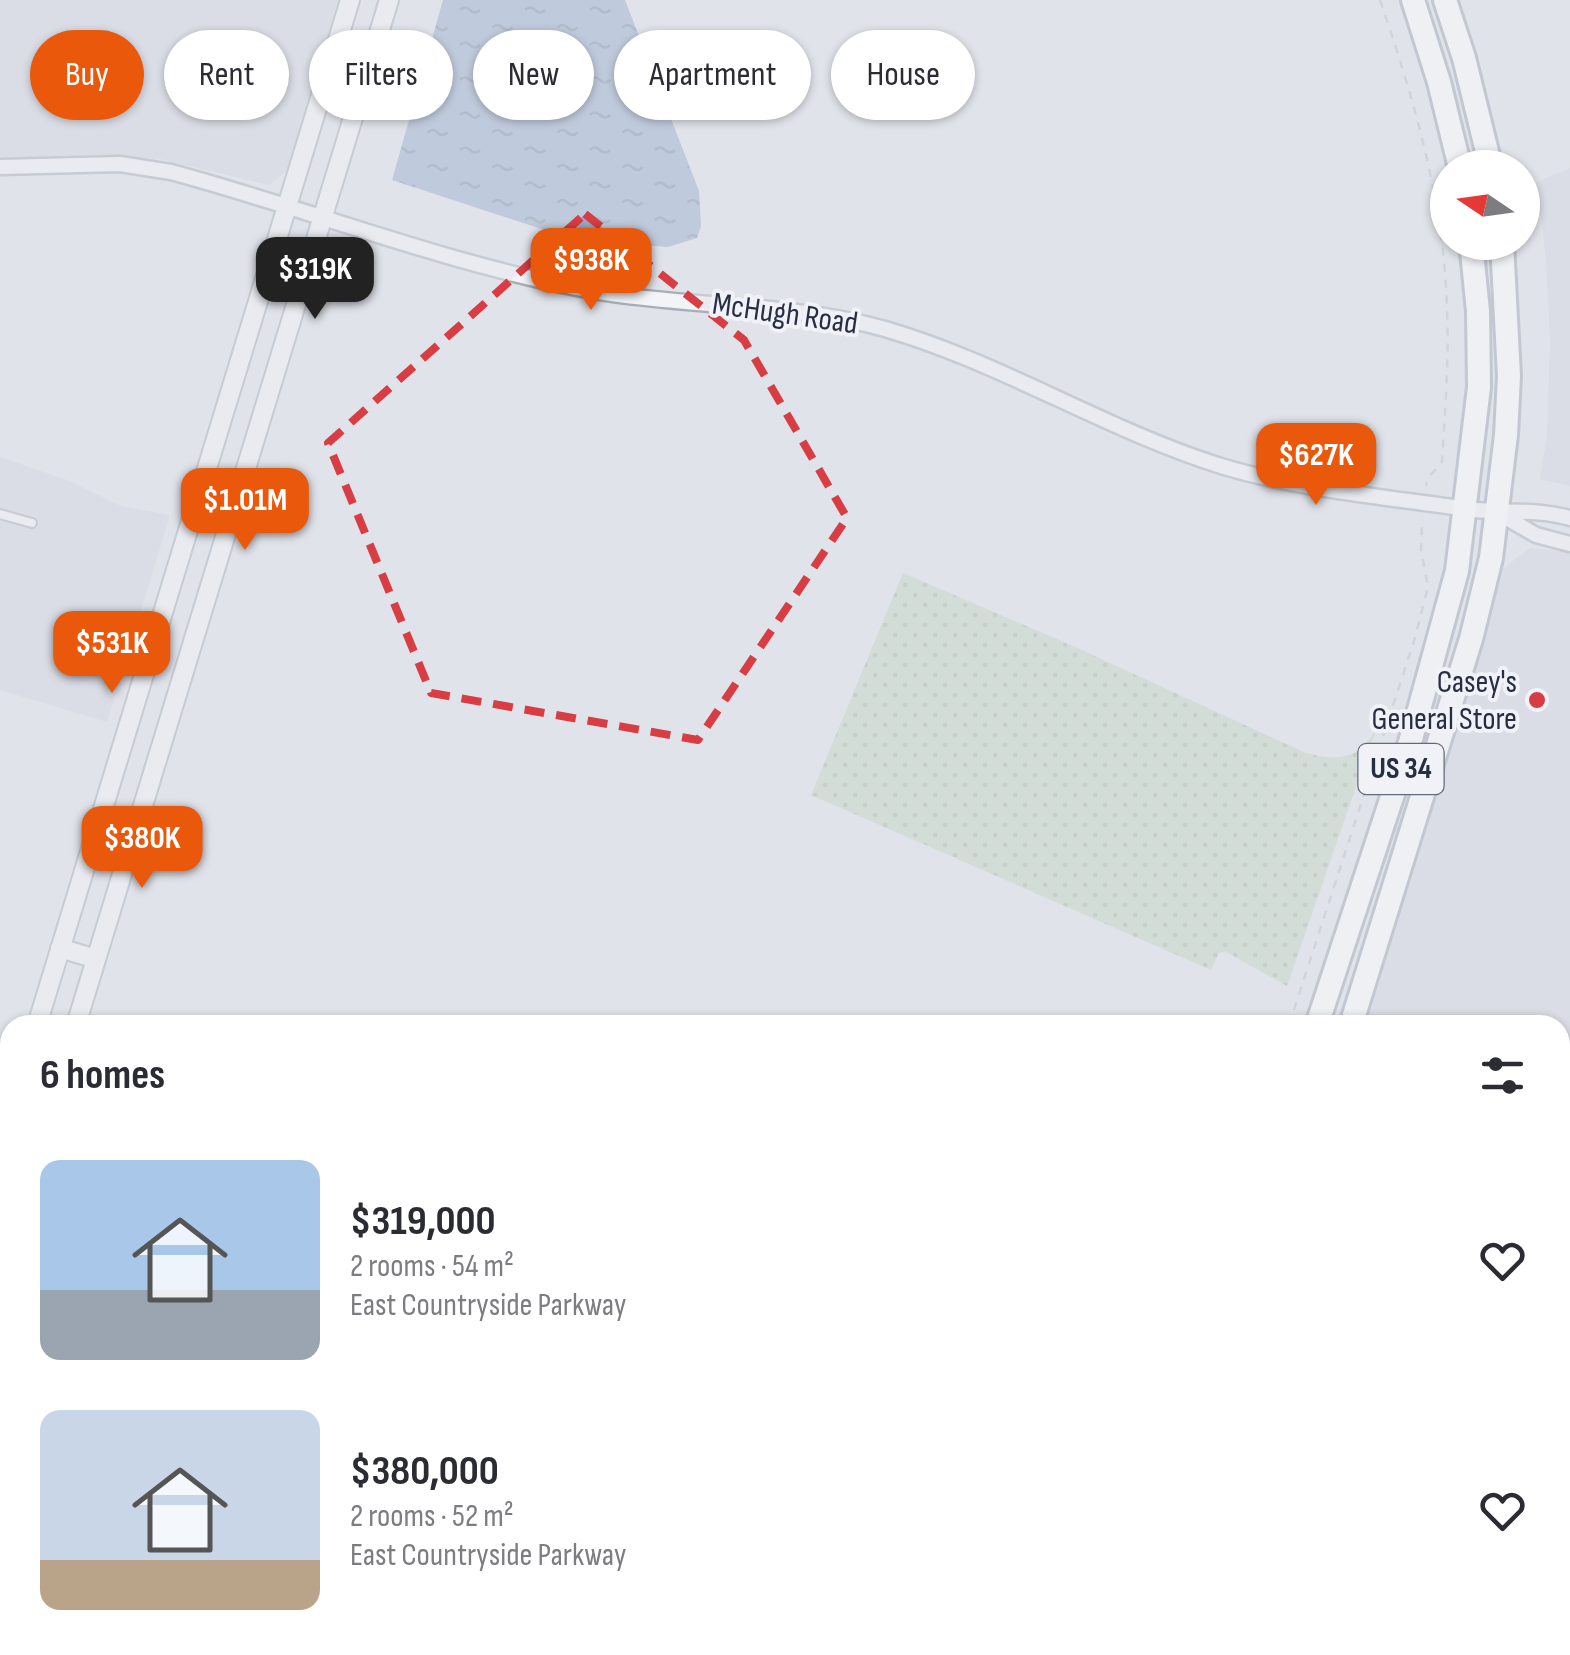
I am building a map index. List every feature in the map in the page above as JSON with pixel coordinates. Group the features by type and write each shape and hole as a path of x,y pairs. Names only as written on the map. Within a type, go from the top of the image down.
{"main road":[{"path":"1413,0 1456,150"},
{"path":"1444,0 1487,150"},
{"name":"US 34","path":"1320,1015 1436,657 1457,571 1479,388 1473,260"},
{"name":"US 34","path":"1354,1015 1471,639 1491,558 1509,376 1503,260"}],"street":[{"path":"39,1015 350,0"},
{"path":"79,1015 389,0"},
{"name":"McHugh Road","path":"0,167 146,167 215,183 521,276 578,288 808,314 884,329 984,365 1222,466 1274,479 1467,509 1497,513 1540,510 1570,518"},
{"name":"McHugh Road","path":"1497,513 1536,535 1570,544"},
{"path":"60,948 96,959"}],"lane":[{"path":"0,514 32,523"}],"path":[{"path":"1380,0 1429,164 1445,272 1442,462 1426,486"},
{"path":"1291,1015 1414,641 1428,587 1421,523"}],"highlighted area":[{"path":"585,214 744,340 847,518 698,740 431,693 328,443"}],"shaded area":[{"path":"0,0 338,0 329,30 309,30 309,97 287,171 269,185 160,159 103,155 0,158"},
{"path":"1570,168 1570,486 1540,479 1547,436 1550,339 1540,181"},
{"path":"0,457 67,480 121,506 170,515 107,722 0,690"},
{"path":"1530,548 1570,552 1570,1015 1358,1015 1496,574"}],"green space":[{"path":"903,573 1306,753 1345,756 1361,748 1375,732 1287,986 1226,952 1219,953 1211,970 811,795"}],"water":[{"path":"443,0 625,0 637,30 614,30 614,120 671,120 699,191 701,226 697,238 668,247 575,240 392,180 409,120 453,120 453,30 434,30"}],"place":[{"name":"Casey's General Store","path":"1537,700"}]}
